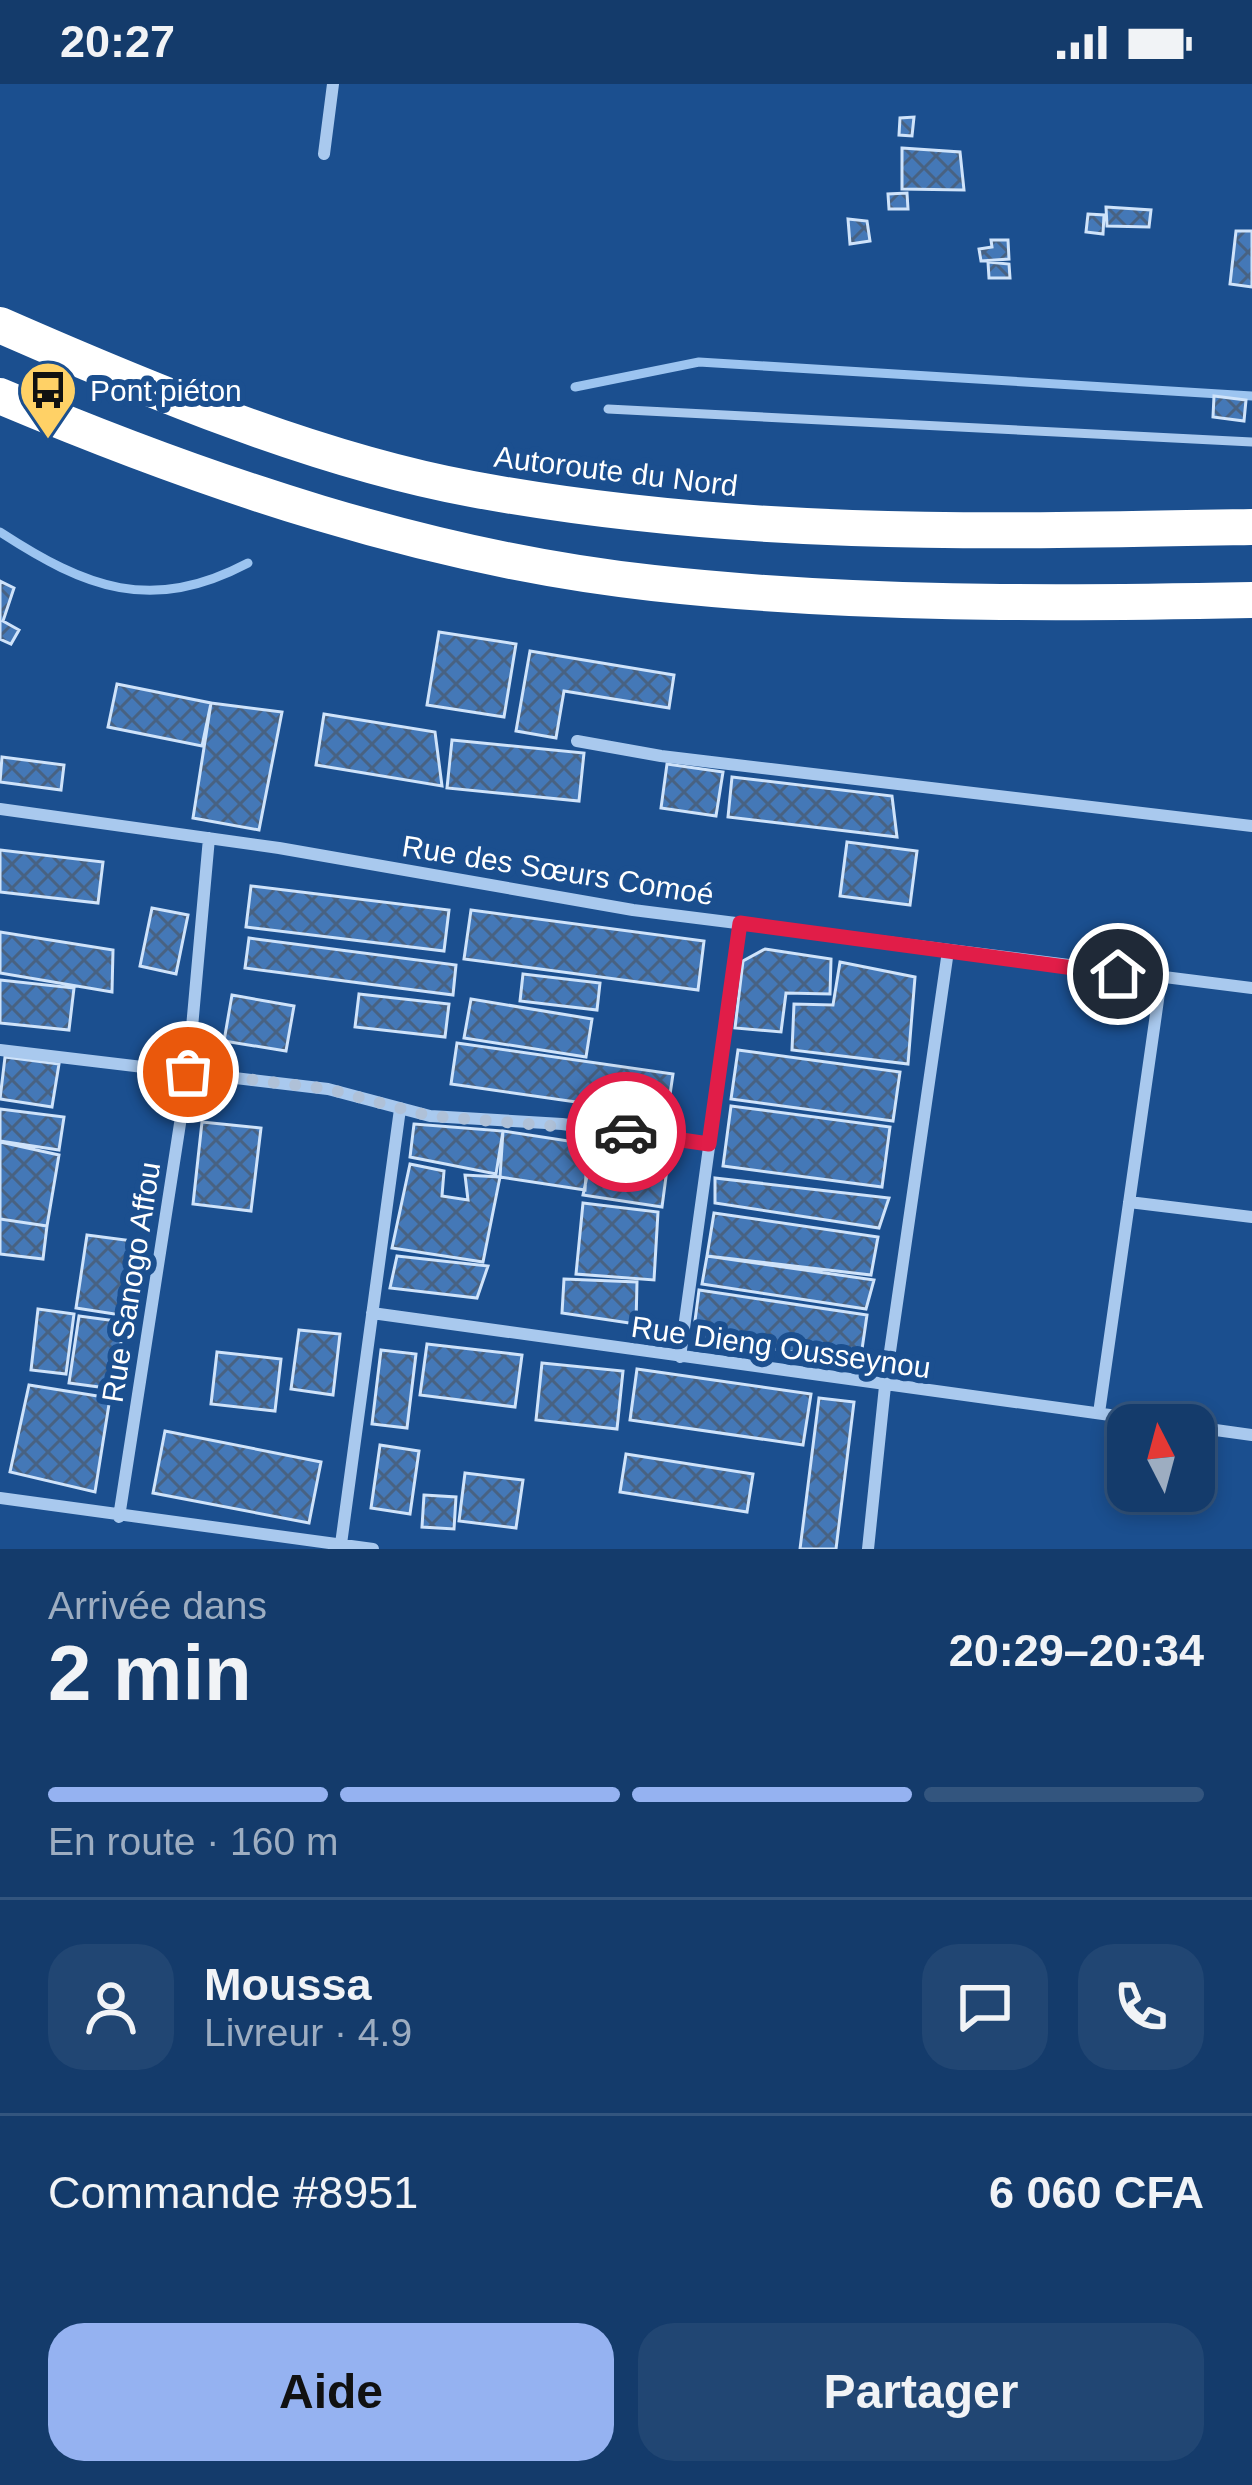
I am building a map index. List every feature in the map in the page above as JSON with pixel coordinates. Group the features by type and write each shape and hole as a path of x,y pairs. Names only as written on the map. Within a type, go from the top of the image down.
{"highway":[{"name":"Autoroute du Nord","path":"4,321 269,432 467,488 514,496 631,514 830,531 1252,526"},
{"path":"0,396 103,439 416,537 650,583 1042,604 1252,600"}],"street":[{"path":"324,154 333,84"},
{"path":"577,741 661,757 1252,826"},
{"name":"Rue des Sœurs Comoé","path":"0,809 740,923 1252,988"},
{"name":"Rue Sanogo Affou","path":"119,1517 188,1072 209,838"},
{"path":"680,1357 740,923"},
{"path":"868,1549 885,1386 947,951"},
{"path":"1099,1413 1161,979"},
{"path":"0,1050 328,1089 400,1109 709,1144"},
{"path":"341,1544 400,1109"},
{"path":"1129,1202 1252,1216"},
{"name":"Rue Dieng Ousseynou","path":"372,1313 1107,1414"},
{"path":"1215,1430 1252,1435"},
{"path":"0,1498 373,1549"}],"lane":[{"path":"608,409 1252,442"}],"building":[{"path":"914,117 912,136 899,135 900,118"},
{"path":"902,148 960,152 964,190 902,189"},
{"path":"907,193 908,209 889,209 888,194"},
{"path":"1106,207 1151,210 1149,227 1107,226"},
{"path":"1088,214 1104,215 1103,234 1086,232"},
{"path":"848,219 867,221 870,241 850,244"},
{"path":"1236,231 1252,231 1252,287 1230,284"},
{"path":"991,240 1008,240 1009,259 981,261 979,249 992,247"},
{"path":"988,262 1009,264 1010,278 989,278"},
{"path":"1214,396 1246,400 1244,421 1213,417"},
{"path":"0,581 14,588 3,621 19,630 11,644 0,639"},
{"path":"439,632 516,644 504,717 427,705"},
{"path":"530,651 674,675 669,708 564,691 556,738 516,731"},
{"path":"117,684 211,703 202,746 108,727"},
{"path":"211,703 282,712 259,830 193,818"},
{"path":"324,714 435,732 442,786 316,765"},
{"path":"452,740 584,753 579,801 447,788"},
{"path":"2,757 64,765 61,790 0,782"},
{"path":"667,764 723,772 716,816 661,808"},
{"path":"732,777 892,796 897,837 728,817"},
{"path":"847,842 917,851 910,905 840,896"},
{"path":"0,850 103,862 98,903 0,892"},
{"path":"251,886 449,910 444,951 246,927"},
{"path":"152,908 188,915 176,974 140,966"},
{"path":"471,910 704,941 698,990 464,959"},
{"path":"0,932 113,950 112,992 0,973"},
{"path":"249,938 456,965 453,995 245,968"},
{"path":"765,949 831,959 830,994 786,993 781,1032 735,1028 743,961"},
{"path":"840,962 915,977 908,1064 792,1050 794,1004 833,1005"},
{"path":"523,974 600,983 597,1010 520,1001"},
{"path":"0,980 74,988 69,1030 0,1023"},
{"path":"359,994 449,1004 445,1037 355,1027"},
{"path":"232,995 294,1006 286,1051 224,1041"},
{"path":"471,999 592,1019 586,1057 464,1038"},
{"path":"457,1043 673,1074 667,1115 451,1084"},
{"path":"738,1050 900,1072 893,1121 731,1099"},
{"path":"5,1057 59,1064 52,1107 0,1099"},
{"path":"731,1106 890,1127 882,1187 723,1166"},
{"path":"0,1109 64,1117 59,1150 0,1141"},
{"path":"202,1122 261,1128 251,1211 193,1204"},
{"path":"414,1124 503,1131 496,1174 410,1157"},
{"path":"503,1131 588,1144 585,1190 500,1177"},
{"path":"0,1142 59,1155 47,1226 0,1219"},
{"path":"594,1144 669,1154 662,1207 583,1195"},
{"path":"410,1164 444,1171 442,1196 468,1200 465,1175 500,1177 483,1262 392,1248"},
{"path":"715,1178 889,1198 879,1228 715,1203"},
{"path":"583,1203 658,1212 654,1280 576,1274"},
{"path":"714,1213 878,1237 871,1275 707,1256"},
{"path":"0,1219 47,1226 43,1259 0,1254"},
{"path":"87,1235 133,1241 121,1315 76,1308"},
{"path":"397,1256 488,1266 477,1298 390,1288"},
{"path":"707,1256 874,1280 866,1309 702,1284"},
{"path":"564,1279 637,1282 636,1324 562,1313"},
{"path":"699,1290 867,1315 860,1363 693,1336"},
{"path":"38,1309 74,1314 66,1374 31,1370"},
{"path":"79,1316 124,1322 114,1389 69,1383"},
{"path":"299,1330 340,1334 333,1395 291,1389"},
{"path":"427,1344 522,1355 515,1407 420,1395"},
{"path":"381,1350 416,1354 407,1428 372,1424"},
{"path":"217,1352 281,1359 275,1411 211,1404"},
{"path":"542,1363 623,1371 617,1429 536,1420"},
{"path":"637,1369 811,1394 803,1445 630,1420"},
{"path":"29,1385 110,1398 95,1492 10,1472"},
{"path":"819,1398 854,1402 836,1549 800,1549"},
{"path":"165,1431 321,1462 309,1523 153,1493"},
{"path":"380,1445 419,1451 410,1514 371,1508"},
{"path":"626,1454 753,1474 747,1512 620,1492"},
{"path":"465,1473 523,1480 516,1528 459,1521"},
{"path":"424,1495 456,1497 454,1529 422,1527"}],"waterway":[{"path":"575,387 699,362 1252,396"},
{"path":"0,532 61,568 120,588 180,588 248,563"}],"way so far":[{"path":"188,1072 328,1089 430,1116 626,1132"}],"place":[{"name":"Pont piéton","path":"48,441"}],"route":[{"path":"626,1132 709,1144 740,923 1118,974"}]}
